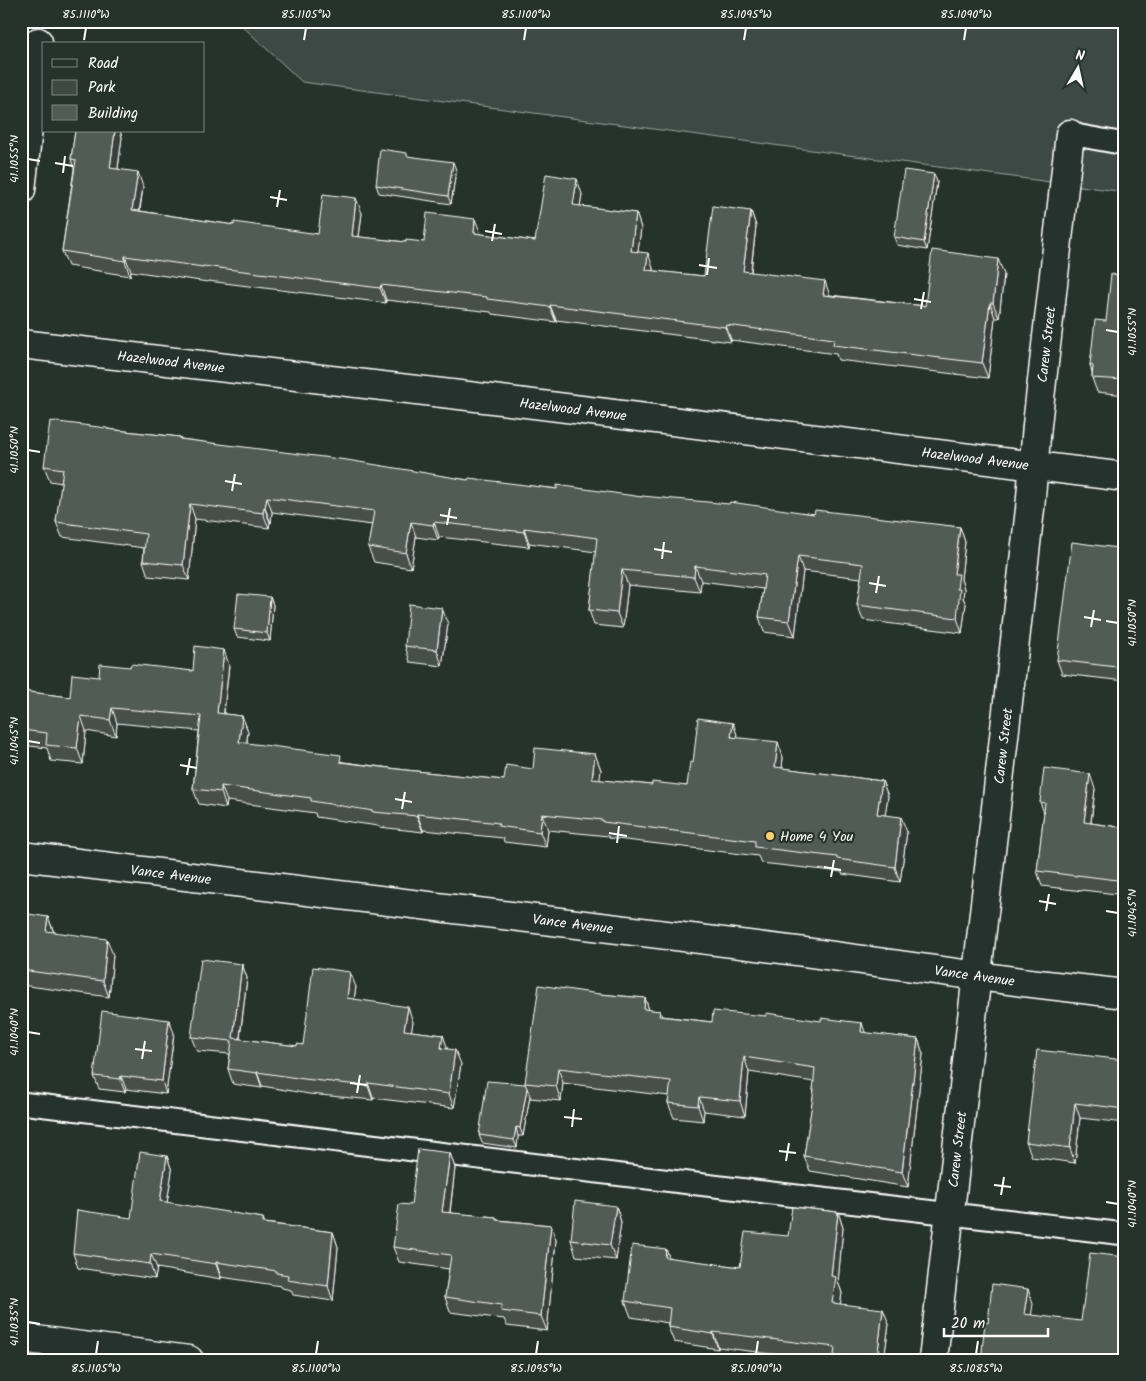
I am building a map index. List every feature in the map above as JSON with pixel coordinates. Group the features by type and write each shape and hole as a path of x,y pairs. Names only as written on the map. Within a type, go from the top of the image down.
{"street":[{"path":"21,190 38,42"},
{"name":"Carew Street","path":"933,1360 1070,134"},
{"name":"Hazelwood Avenue","path":"21,344 468,396 1125,477"},
{"name":"Vance Avenue","path":"21,856 797,951 1125,994"},
{"path":"21,1338 189,1360"}],"lane":[{"path":"1070,134 1125,144"},
{"path":"21,1102 1125,1234"}],"green space":[{"path":"237,21 1125,21 1125,192 302,82"}],"building":[{"path":"75,132 115,132 110,168 138,172 132,210 234,225 234,222 318,234 323,194 356,198 352,236 406,242 406,240 424,242 427,213 475,219 474,233 535,241 546,174 577,179 573,205 636,213 631,251 648,253 646,270 704,276 713,206 751,211 743,271 825,281 823,295 925,306 932,250 998,259 993,303 990,303 982,363 833,345 834,339 726,325 725,327 550,305 550,307 487,299 487,297 381,285 380,288 125,256 125,261 62,251 76,160 71,159"},
{"path":"380,149 407,153 407,156 453,162 448,196 376,185"},
{"path":"904,170 934,174 924,242 894,237"},
{"path":"1111,274 1125,276 1125,380 1092,378 1093,366 1090,365 1095,320 1106,321"},
{"path":"50,421 347,460 468,480 469,478 557,489 557,485 642,497 729,504 730,502 814,514 815,510 960,527 954,574 959,574 957,589 960,589 957,618 857,605 863,564 798,556 789,621 759,617 765,575 695,566 694,577 622,570 617,613 589,610 597,538 524,528 524,532 434,522 433,525 411,522 406,553 368,547 374,511 267,497 263,513 190,504 183,565 143,561 146,534 56,522 63,469 44,466"},
{"path":"1072,542 1125,549 1125,668 1057,660"},
{"path":"238,594 270,597 267,633 234,629"},
{"path":"409,604 442,608 437,650 405,646"},
{"path":"195,646 224,650 217,713 242,716 239,742 341,755 340,762 504,780 506,765 533,769 535,748 595,754 592,779 652,785 652,782 687,786 690,762 693,763 698,718 733,723 731,737 778,742 775,767 882,781 877,814 901,817 895,867 837,859 837,857 755,847 755,841 603,822 603,820 542,814 540,832 498,826 499,823 417,814 417,816 373,812 311,801 311,798 221,786 221,792 193,789 201,716 112,708 110,720 81,716 77,748 46,745 47,733 21,730 21,691 70,697 72,674 99,677 100,664 130,667 131,664 193,671"},
{"path":"1044,768 1090,774 1084,822 1125,828 1125,881 1037,871 1045,803 1040,802"},
{"path":"22,913 48,917 46,931 107,939 103,981 21,970"},
{"path":"201,959 242,964 233,1038 297,1046 297,1044 303,1045 313,967 350,972 347,998 408,1007 404,1030 443,1035 441,1048 455,1050 449,1094 368,1083 368,1086 228,1069 232,1041 191,1037"},
{"path":"539,985 599,994 645,998 644,1009 660,1011 659,1016 712,1022 713,1011 766,1016 766,1013 821,1021 821,1018 862,1023 861,1032 918,1039 902,1172 804,1156 814,1090 815,1068 744,1057 740,1101 699,1097 698,1106 668,1103 671,1081 558,1068 556,1086 525,1083"},
{"path":"102,1011 169,1020 162,1081 121,1076 120,1079 94,1076"},
{"path":"1037,1050 1125,1060 1125,1109 1075,1103 1070,1148 1026,1142"},
{"path":"487,1081 525,1084 527,1088 520,1128 516,1127 514,1140 479,1135"},
{"path":"418,1149 450,1153 442,1212 496,1217 496,1220 551,1225 541,1316 501,1311 502,1305 445,1297 451,1255 393,1247 399,1204 411,1205"},
{"path":"140,1152 167,1156 160,1201 263,1218 263,1223 333,1232 328,1286 287,1280 288,1275 276,1273 277,1271 216,1262 216,1264 151,1254 150,1264 73,1253 77,1210 131,1218"},
{"path":"575,1201 616,1206 610,1245 571,1240"},
{"path":"792,1207 838,1212 831,1276 836,1277 832,1303 883,1309 877,1360 834,1356 835,1347 713,1332 713,1334 668,1327 670,1308 625,1301 632,1245 666,1249 665,1257 740,1267 745,1232 788,1236"},
{"path":"1090,1253 1125,1257 1125,1360 981,1360 985,1322 988,1323 992,1284 1028,1289 1024,1314 1081,1321"}],"place":[{"name":"Home 4 You","path":"770,836"}]}
